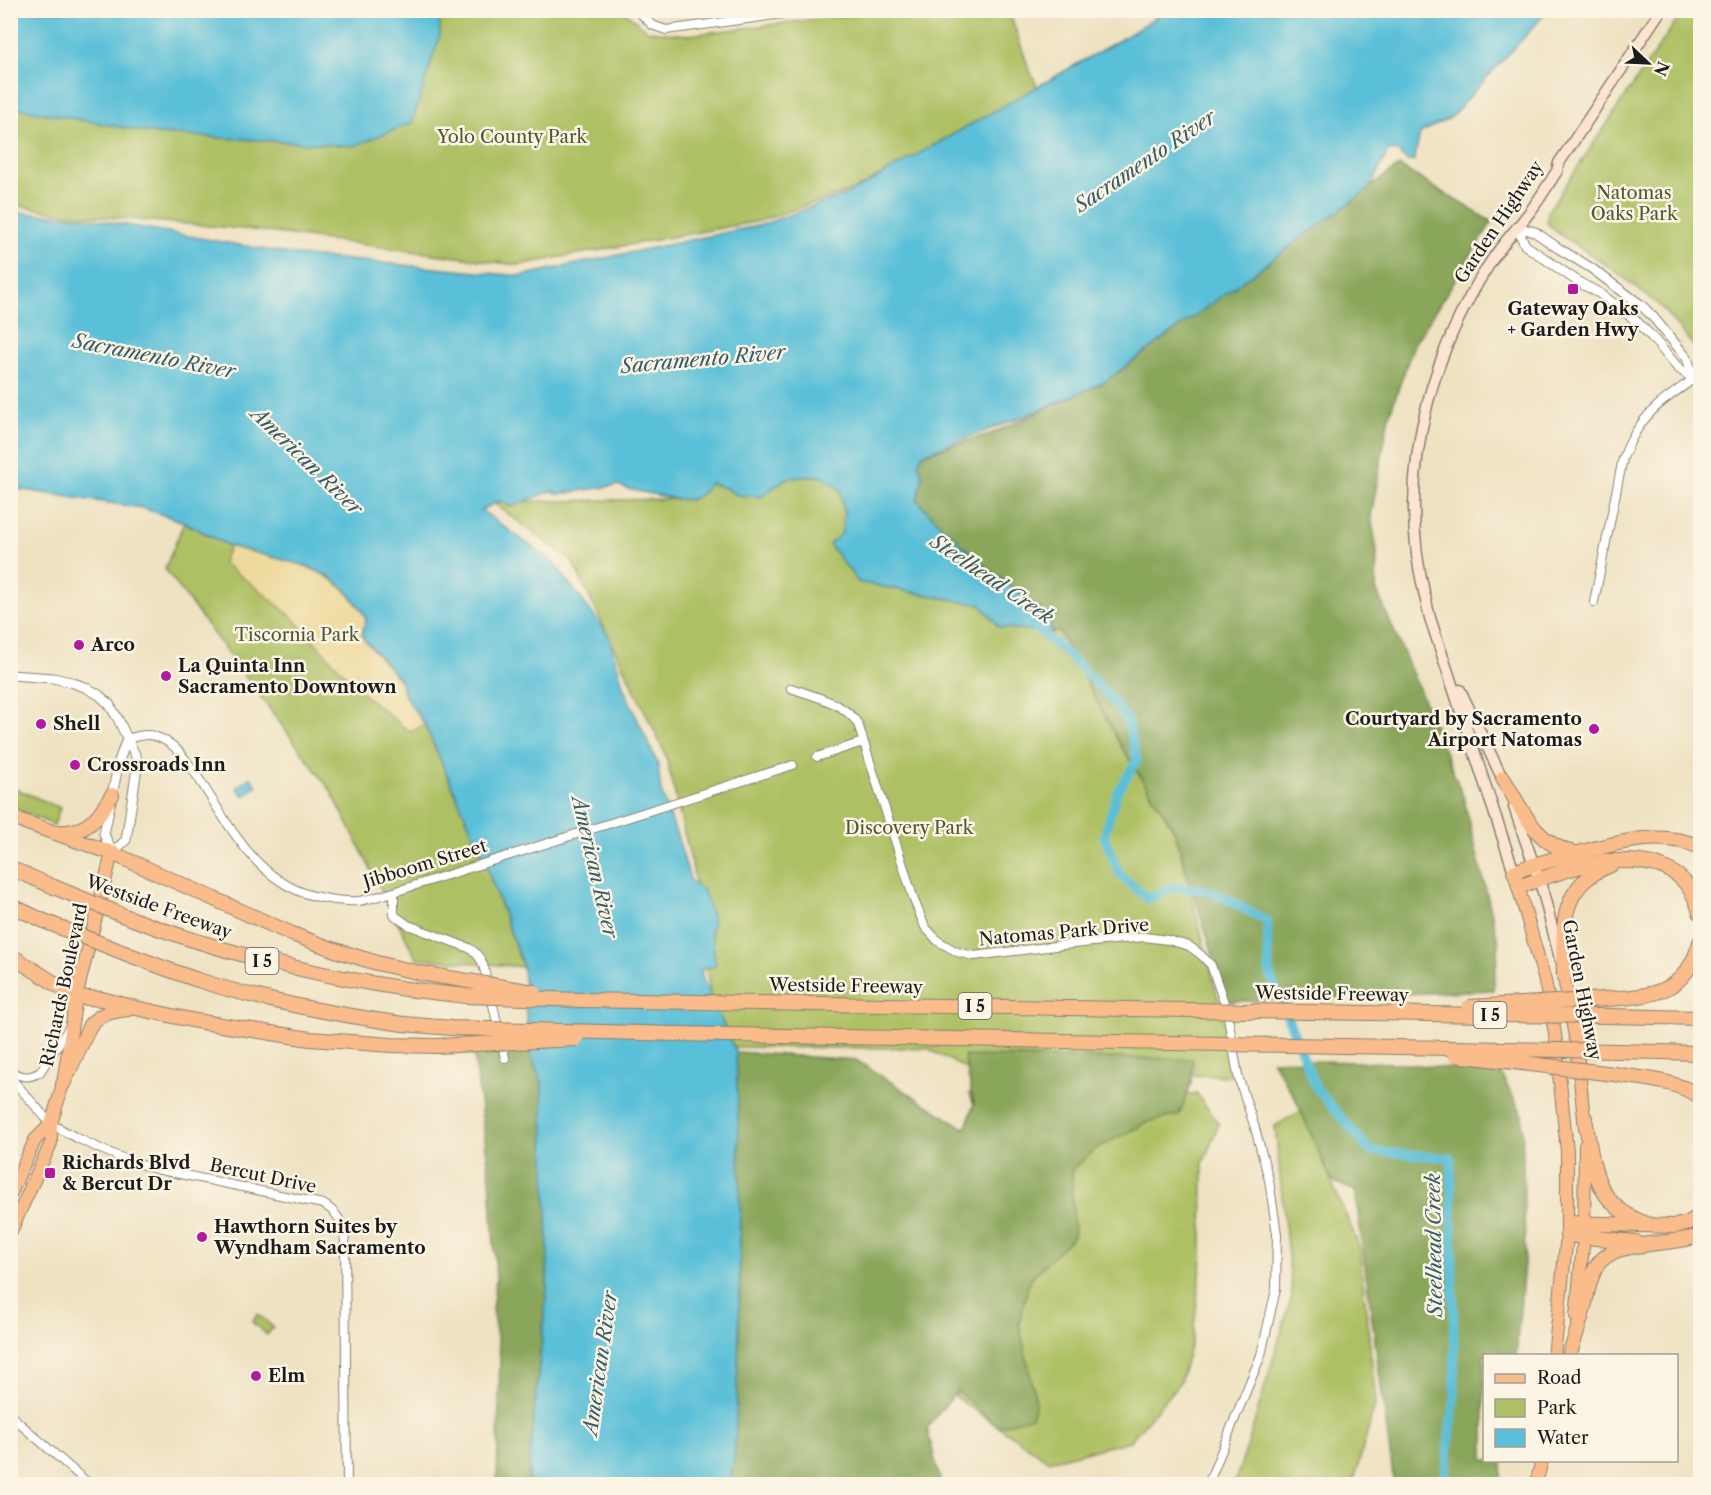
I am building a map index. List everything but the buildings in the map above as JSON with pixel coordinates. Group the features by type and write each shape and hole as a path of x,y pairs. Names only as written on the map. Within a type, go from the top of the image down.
{"highway":[{"path":"1503,778 1540,835 1556,847 1577,853"},
{"path":"44,830 71,833 88,826 100,814 112,795"},
{"path":"10,818 112,854 292,934 346,954 420,973 580,1000"},
{"path":"1514,872 1534,864 1629,840 1651,838 1679,840 1701,847"},
{"path":"1519,887 1601,861 1650,862 1680,877 1691,890 1701,913"},
{"path":"1564,978 1563,925 1570,901 1577,889 1596,872 1615,863 1627,861"},
{"name":"Westside Freeway","path":"10,868 122,915 198,943 253,959 329,976 406,989 477,996 580,1000 1701,1017"},
{"name":"I 5","path":"10,905 44,921 200,981 313,1009 452,1028 1701,1053"},
{"path":"1371,1012 1642,997 1665,989 1676,982 1692,963 1701,942"},
{"path":"10,955 76,997 102,999 196,1021 310,1039 436,1046 676,1034"},
{"path":"63,1084 90,1025 104,1014 136,1008"},
{"path":"1396,1046 1670,1083 1701,1097"},
{"path":"1585,1118 1595,1175 1604,1192 1623,1212 1654,1226"},
{"path":"1567,1229 1675,1226 1688,1223 1701,1216"},
{"path":"1584,1230 1650,1244"},
{"path":"1569,1354 1583,1311 1590,1280 1599,1263 1615,1251 1701,1236"}],"main road":[{"name":"Garden Highway","path":"1554,1354 1567,1229 1567,1151 1555,1033 1545,981 1519,887 1430,618 1421,580 1416,543 1414,498 1416,466 1423,422 1434,378 1450,337 1477,284 1504,241 1530,212 1557,171 1559,163 1661,10"},
{"name":"Garden Highway","path":"1442,652 1503,778 1520,822 1556,940 1576,1042 1585,1118 1586,1172 1578,1307 1568,1354"},
{"name":"Richards Boulevard","path":"10,1233 51,1143 51,1124 63,1084 76,997 112,854"},
{"name":"Richards Boulevard","path":"10,1195 35,1140 51,1124"},
{"path":"1534,1485 1536,1462"},
{"path":"1534,1485 1542,1462"}],"street":[{"path":"637,10 652,25 666,30 812,10"},
{"path":"1517,227 1525,245 1625,312 1652,337 1678,368 1697,376"},
{"path":"1517,227 1535,232 1641,304 1688,358 1701,387"},
{"path":"1594,602 1623,459 1628,445 1652,410 1697,376"},
{"path":"10,675 53,678 87,688 109,704 127,739"},
{"name":"Natomas Park Drive","path":"791,688 838,705 852,714 858,724 914,900 925,927 938,941 957,952 974,956 1144,937 1189,946 1211,965 1227,1011 1238,1076 1269,1180 1277,1234 1276,1289 1261,1355 1208,1485"},
{"name":"Jibboom Street","path":"127,739 151,735 174,746 246,850 275,879 288,887 308,894 343,901 359,901 394,892 793,765"},
{"name":"Richards Boulevard","path":"127,739 138,761 136,781 126,840 112,854 104,834 118,761 127,739"},
{"path":"817,757 863,742"},
{"path":"394,892 394,907 400,912 401,920 408,926 477,953 483,966 506,1058"},
{"path":"10,1071 25,1077 40,1072 71,1024"},
{"name":"Bercut Drive","path":"10,1077 51,1124 77,1138 143,1166 317,1202 329,1207 339,1217 344,1229 345,1242 347,1485"},
{"path":"10,1415 89,1485"}],"green space":[{"name":"Yolo County Park","path":"623,10 648,31 688,35 881,11 1009,11 1029,69 1039,90 856,189 759,221 518,265 245,229 60,213 11,204 10,11"},
{"name":"Natomas Oaks Park","path":"1683,11 1700,11 1700,352 1660,306 1611,268 1555,231 1547,222 1548,211"},
{"path":"1399,166 1492,222 1414,344 1389,416 1371,516 1377,550 1376,589 1463,796 1499,944 1493,990 1227,1002 1175,831 1121,746 1059,631 1051,633 1050,617 980,562 917,500 923,476 918,463 923,454 993,433 1104,382"},
{"name":"Discovery Park","path":"822,476 840,490 844,511 842,533 858,582 981,605 1000,627 1051,633 1059,631 1121,746 1175,831 1238,1076 970,1071 927,1048 717,1047 693,869 665,753 572,561 492,502 690,500 710,483 737,495 761,497 787,478"},
{"name":"Tiscornia Park","path":"184,522 229,546 251,552 409,703 425,725 480,849 523,967 416,958 331,791 165,569"},
{"path":"10,786 60,808 54,825 11,808"},
{"path":"504,1051 529,1052 542,1082 548,1246 547,1289 529,1484 497,1484 500,1355 492,1309 496,1280 490,1179 474,1055"},
{"path":"736,1052 856,1060 965,1129 974,1104 964,1056 1193,1059 1191,1084 1179,1115 1148,1122 1096,1149 1073,1169 1074,1236 1030,1279 1019,1323 1036,1402 1031,1417 999,1427 957,1391 927,1428 941,1484 730,1484 736,1419 740,1278"},
{"path":"1272,1060 1399,1063 1501,1074 1522,1114 1525,1252 1516,1354 1483,1354 1483,1462 1503,1462 1500,1484 1394,1484 1355,1191 1332,1181 1295,1098"},
{"path":"969,1093 1197,1094 1219,1124 1203,1163 1202,1258 1193,1336 1180,1382 1130,1441 1049,1461 955,1397 992,1310 1016,1210"},
{"path":"1301,1111 1359,1246 1376,1401 1353,1484 1234,1484 1292,1296 1275,1126"},
{"path":"258,1314 273,1327 267,1335 252,1322"}],"sand":[{"path":"229,546 296,563 328,577 342,587 364,614 366,620 363,638 400,680 405,696 425,725 410,732 360,691 292,617 223,563"}],"water":[{"path":"10,11 439,11 440,35 412,123 354,146 158,134 11,107"},
{"path":"1166,11 1548,11 1450,118 1420,133 1414,161 1407,161 1398,152 1389,150 1369,189 1104,382 1028,415 923,454 918,463 923,476 917,500 981,562 1050,617 1051,633 999,627 981,605 858,582 829,544 842,533 844,511 840,490 822,476 787,478 761,497 737,495 710,483 703,493 690,500 628,489 618,485 559,494 552,491 511,507 500,501 481,510 553,562 608,634 624,689 658,765 661,792 691,882 704,891 713,920 711,930 716,965 701,970 703,980 736,1052 740,1186 739,1330 735,1449 730,1484 529,1484 547,1289 548,1246 542,1082 529,1052 523,967 480,849 425,725 405,696 400,680 363,638 362,633 366,620 363,612 347,591 331,578 307,566 229,546 184,522 143,508 11,488 10,212 82,217 296,255 520,276 761,225 848,194 1130,34"},
{"path":"250,777 257,786 244,796 237,788"}],"waterway":[{"name":"Steelhead Creek","path":"1033,626 1066,653 1108,695 1127,719 1137,760 1117,793 1104,836 1120,875 1148,899 1172,887 1209,890 1267,921 1269,972 1316,1088 1370,1151 1451,1158 1455,1396 1444,1484"}],"place":[{"name":"Gateway Oaks + Garden Hwy","path":"1573,289"},
{"name":"Arco","path":"79,645"},
{"name":"La Quinta Inn Sacramento Downtown","path":"166,676"},
{"name":"Shell","path":"41,724"},
{"name":"Courtyard by Sacramento Airport Natomas","path":"1594,729"},
{"name":"Crossroads Inn","path":"75,765"},
{"name":"Richards Blvd & Bercut Dr","path":"50,1173"},
{"name":"Hawthorn Suites by Wyndham Sacramento","path":"202,1237"},
{"name":"Elm","path":"256,1376"}],"water label":[{"name":"Sacramento River","path":"1145,161"},
{"name":"Sacramento River","path":"154,356"},
{"name":"Sacramento River","path":"703,359"},
{"name":"American River","path":"307,461"},
{"name":"American River","path":"595,867"},
{"name":"American River","path":"600,1363"}]}
